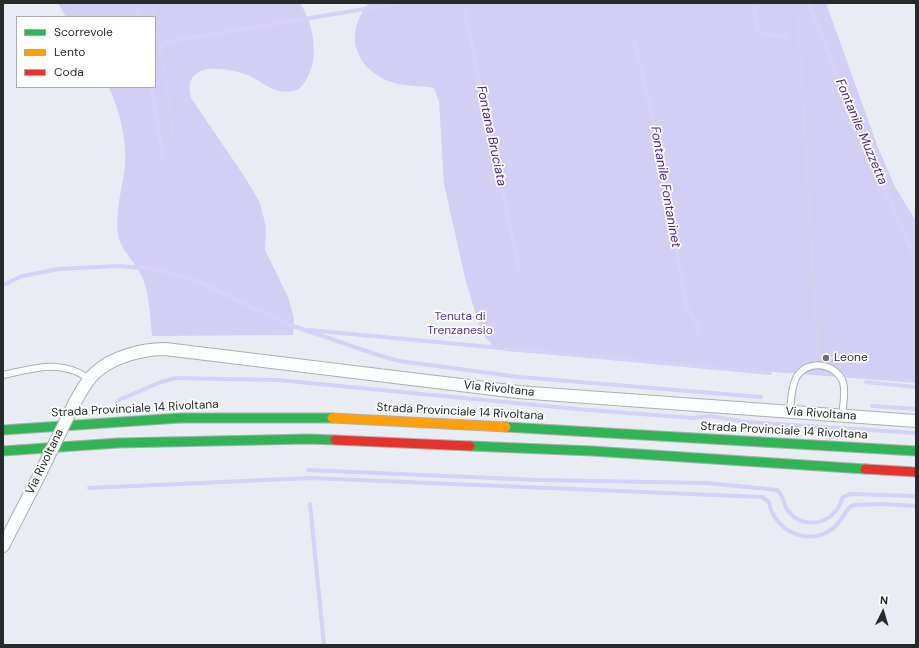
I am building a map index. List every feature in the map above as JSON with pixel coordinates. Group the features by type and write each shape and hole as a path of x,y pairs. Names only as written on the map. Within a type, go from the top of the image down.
{"highway":[{"name":"Strada Provinciale 14 Rivoltana","path":"3,430 180,418 307,417 445,423 916,451"},
{"path":"3,450 125,443 309,439 592,451 916,472"},
{"path":"396,452 482,456 592,451"},
{"path":"37,461 60,459"}],"street":[{"name":"Via Rivoltana","path":"3,546 75,402 90,379 106,365 132,354 147,351 170,350 518,392 916,421"}],"lane":[{"path":"790,412 796,378 808,367 819,365 832,369 841,378 844,390 842,416"},
{"path":"3,375 42,367 58,366 74,369 90,379"}],"path":[{"path":"151,3 154,16"},
{"path":"797,3 819,365"},
{"path":"156,27 164,65 173,136"}],"green space":[{"name":"Tenuta di Trenzanesio","path":"3,3 916,3 916,645 3,645"}],"shaded area":[{"path":"58,3 300,3 309,23 314,46 311,70 299,89 281,92 268,87 248,75 216,69 207,69 199,72 194,76 190,83 191,98 246,179 260,203 266,227 265,250 288,297 294,318 293,335 152,336 146,288 137,268 121,244 118,234 117,217 125,167 125,147 122,126 109,88 156,88 156,16 65,16"},
{"path":"369,3 826,3 877,145 895,187 916,221 916,383 505,351 492,345 481,331 466,282 444,184 439,101 434,88 394,83 370,70 362,61 357,50 355,39 356,27 361,15"}],"waterway":[{"path":"135,3 138,16"},
{"path":"166,42 400,3"},
{"name":"Fontana Bruciata","path":"463,3 519,269"},
{"path":"754,3 758,33 787,37"},
{"name":"Fontanile Muzzetta","path":"809,3 858,129 916,260"},
{"name":"Fontanile Fontaninet","path":"634,40 655,126 686,305 696,322 699,333"},
{"path":"151,88 163,156"},
{"path":"3,285 22,276 59,269 118,266 154,269 191,278 287,324 399,361 519,377 761,397"},
{"path":"308,330 770,373"},
{"path":"119,400 161,382 176,378 278,380 577,409 693,418 710,416 746,422 916,433"},
{"path":"866,382 916,387"},
{"path":"872,406 916,409"},
{"path":"308,470 539,480 707,483 777,490 781,495 787,510 794,517 811,523 829,517 837,510 843,497 850,494 916,496"},
{"path":"89,488 311,478 762,497 769,502 772,512 785,528 793,533 803,536 823,534 832,529 838,524 850,507 854,505 883,504 916,506"},
{"path":"310,504 324,645"}],"traffic: fast":[{"path":"3,430 180,418 332,418"},
{"path":"506,427 916,451"},
{"path":"3,451 118,443 309,439 335,440"},
{"path":"470,446 592,451 865,469"}],"traffic: slow":[{"path":"332,418 506,427"}],"traffic: jam":[{"path":"335,440 470,446"},
{"path":"865,469 916,472"}],"place":[{"name":"Leone","path":"826,358"}]}
